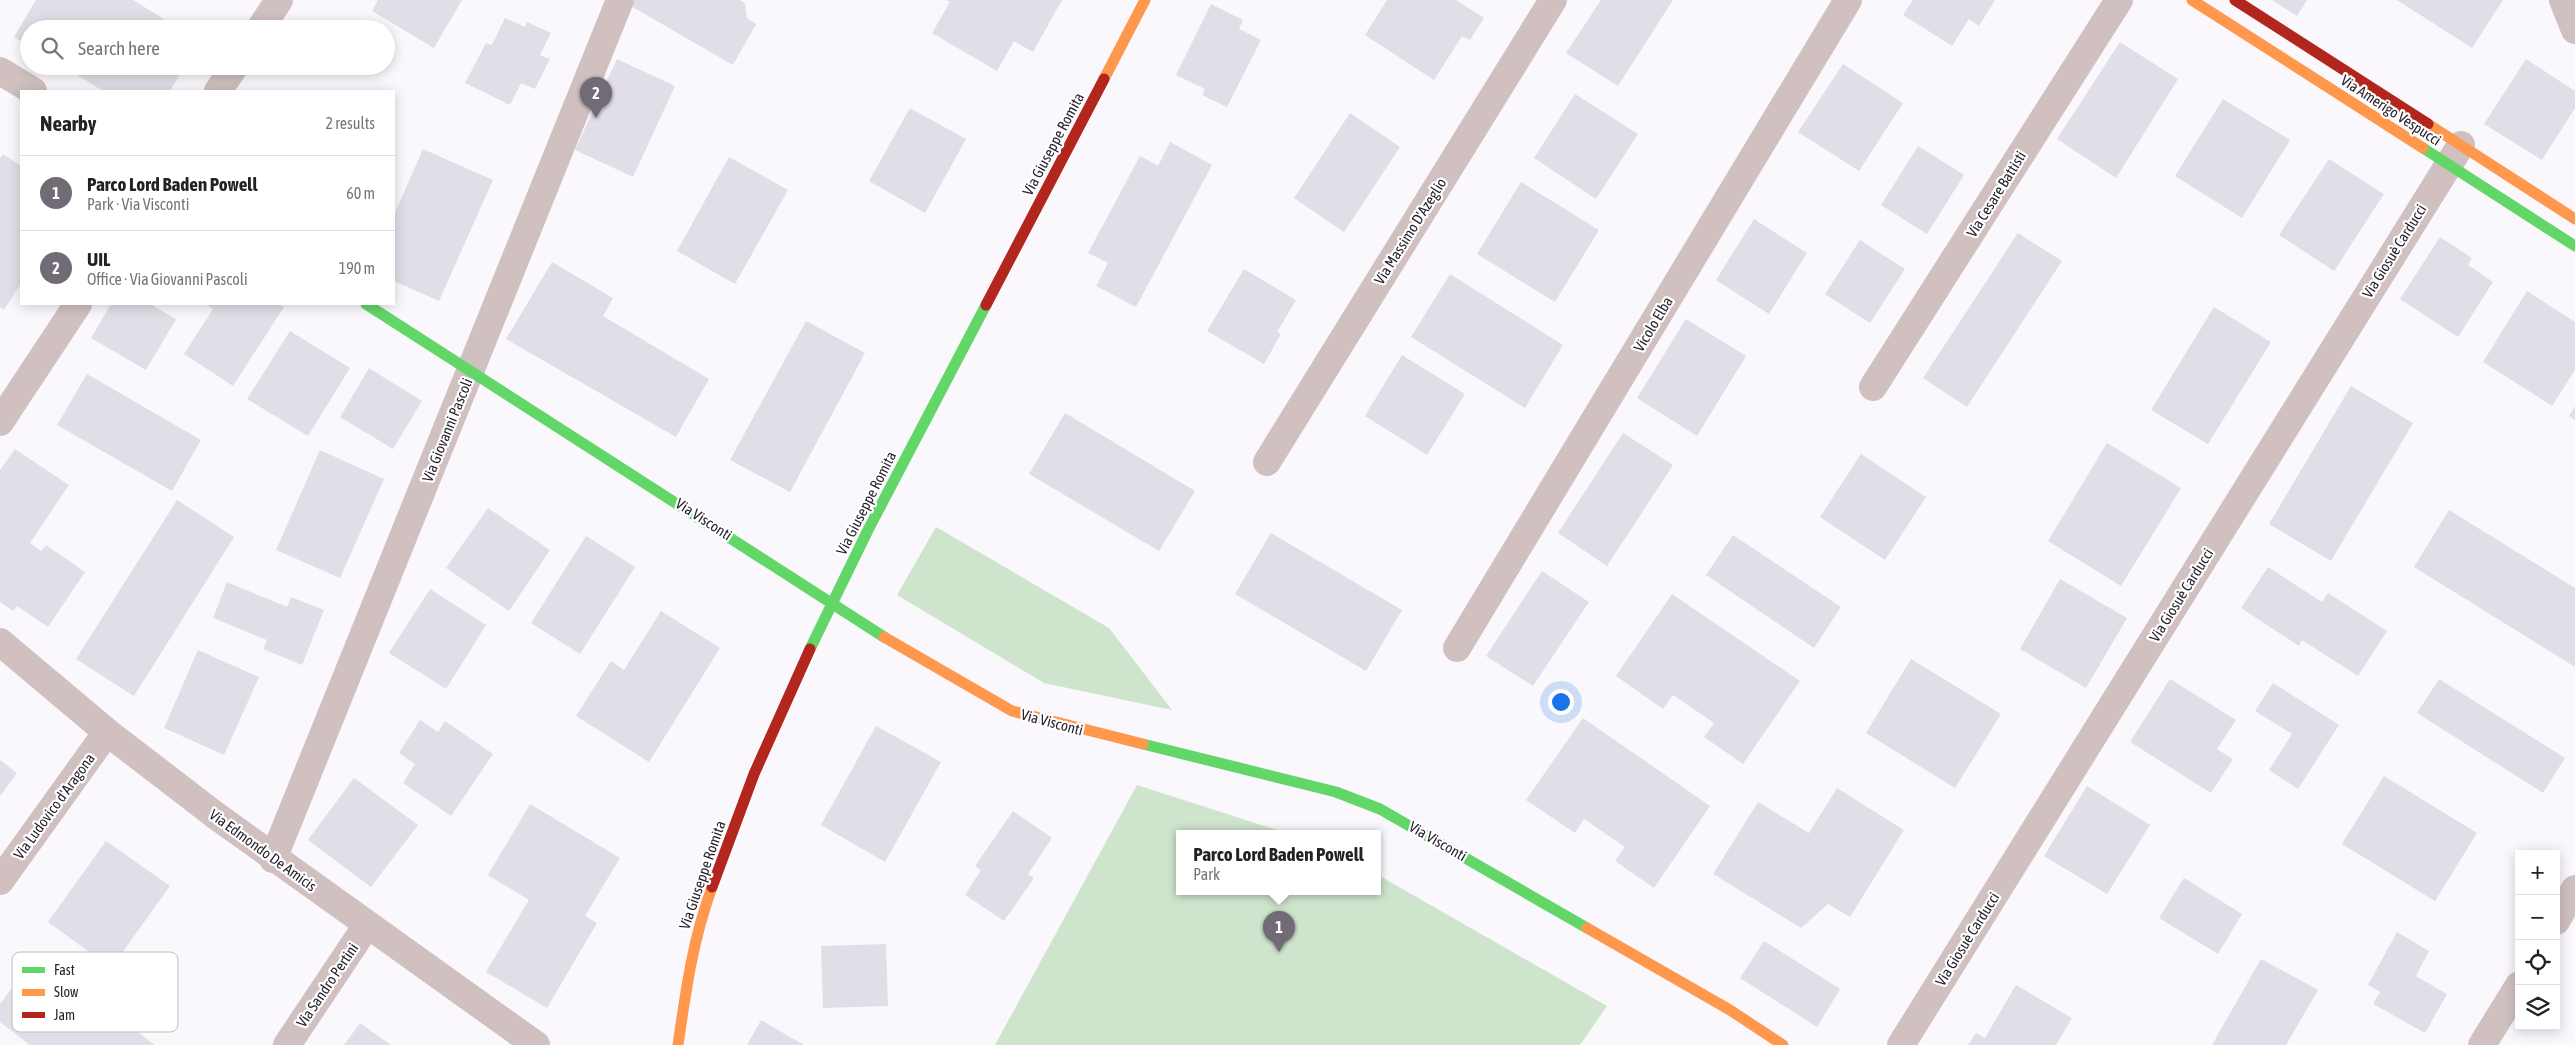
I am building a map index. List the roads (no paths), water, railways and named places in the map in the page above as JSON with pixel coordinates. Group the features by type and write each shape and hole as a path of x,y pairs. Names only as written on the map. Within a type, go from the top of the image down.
{"street":[{"path":"266,20 279,0"},
{"name":"Via Giovanni Pascoli","path":"273,859 620,0"},
{"name":"Via Giuseppe Romita","path":"678,1045 690,959 701,917 767,743 832,601 1145,0"},
{"name":"Via Massimo D'Azeglio","path":"1268,462 1553,0"},
{"name":"Vicolo Elba","path":"1457,648 1848,0"},
{"name":"Via Cesare Battisti","path":"1874,387 2119,0"},
{"name":"Via Amerigo Vespucci","path":"2192,0 2455,155 2575,219"},
{"name":"Via Amerigo Vespucci","path":"2235,0 2455,155 2575,246"},
{"path":"2562,0 2575,30"},
{"path":"0,70 31,90"},
{"path":"219,90 229,75"},
{"name":"Via Giosuè Carducci","path":"1901,1045 2455,155"},
{"path":"0,422 77,305"},
{"name":"Via Visconti","path":"368,305 832,601 900,647 1012,711 1336,792 1380,809 1730,1010 1782,1045"},
{"name":"Via Edmondo De Amicis","path":"0,642 108,732 273,859 536,1045"},
{"name":"Via Ludovico d'Aragona","path":"0,881 108,732"},
{"path":"2560,914 2575,889"},
{"name":"Via Sandro Pertini","path":"287,1045 367,925"},
{"path":"2482,1045 2515,991"}],"place":[{"name":"UIL","path":"596,118"},
{"name":"Parco Lord Baden Powell","path":"1279,952"}]}
